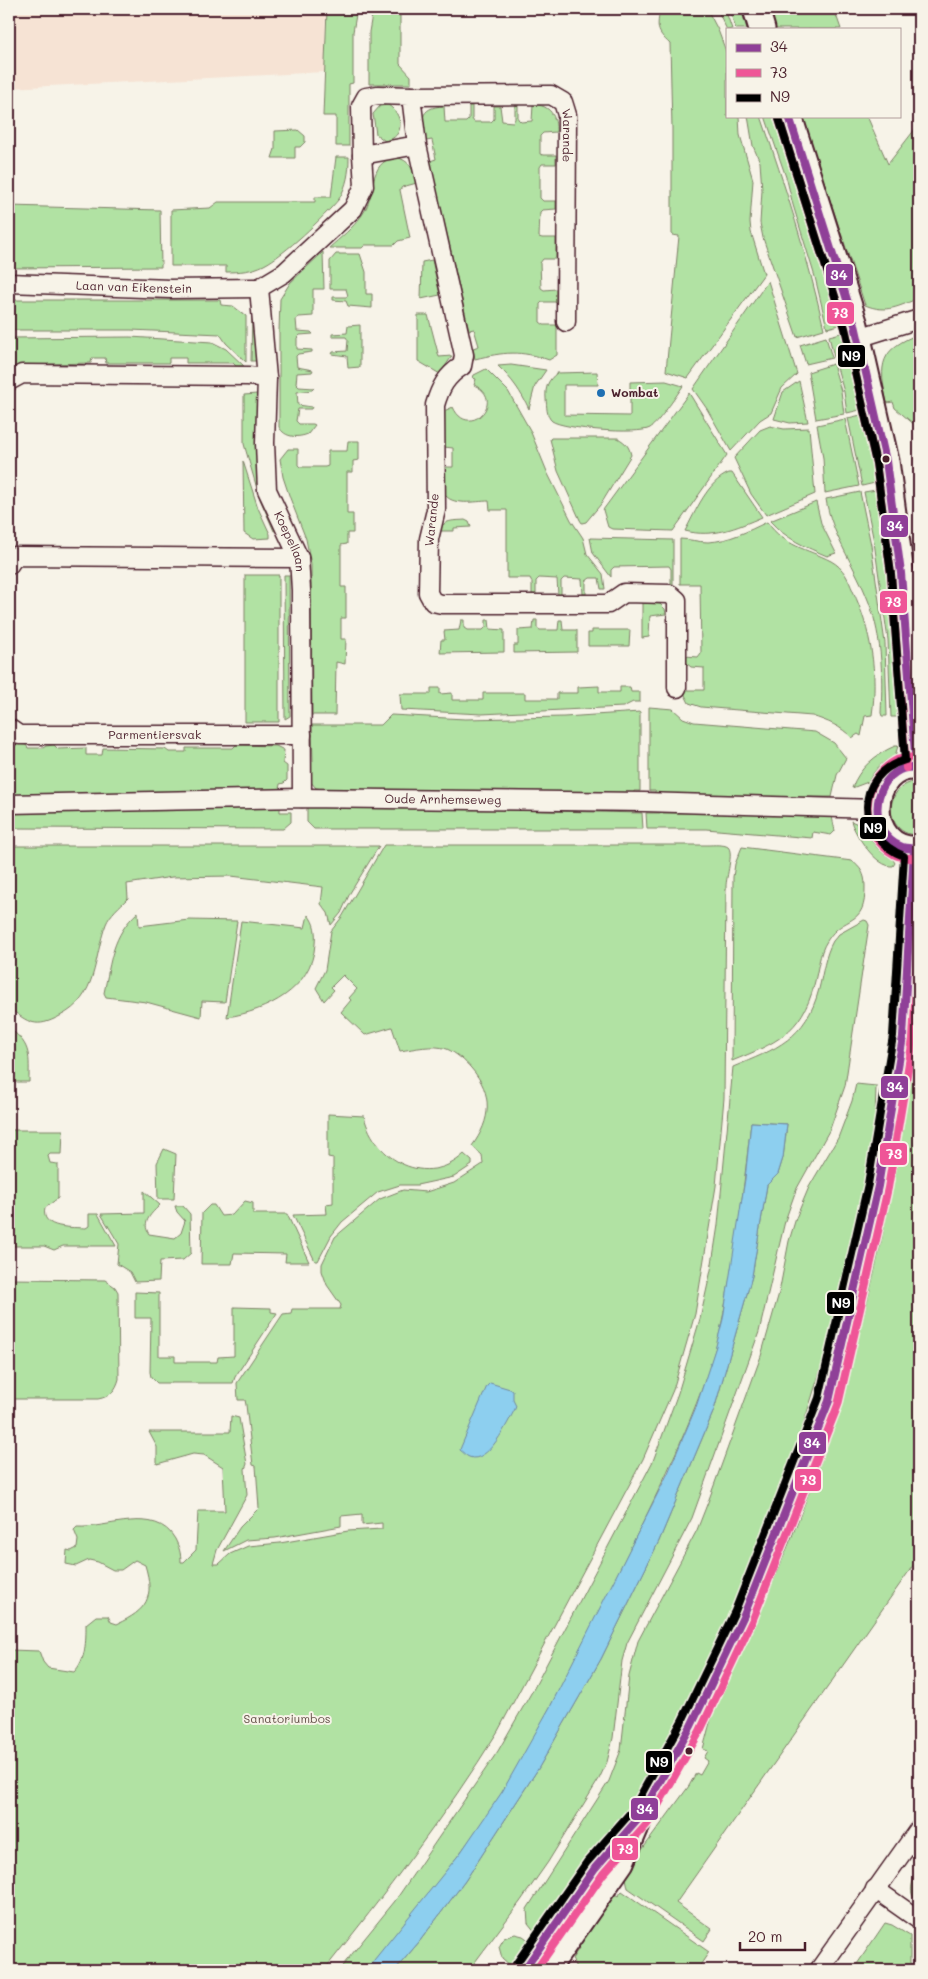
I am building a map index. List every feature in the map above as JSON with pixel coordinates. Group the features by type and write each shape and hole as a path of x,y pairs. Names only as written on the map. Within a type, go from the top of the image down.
{"main road":[{"path":"756,9 762,28"},
{"path":"539,1968 595,1868 640,1817 691,1726 744,1615 778,1533 828,1401 878,1186 903,1037 916,849 902,847 892,841 880,826 876,809 879,792 889,778 902,770 917,767 901,573 889,483 858,338 790,118"}],"street":[{"name":"Warande","path":"259,288 284,273 354,209 364,186 361,106 366,97 378,95 551,96 563,102 567,115 566,322"},
{"name":"Warande","path":"411,96 416,145 464,354 462,366 451,373 440,390 435,405 436,510 428,539 428,593 433,602 442,604 608,604 624,593 670,594 677,600 677,688"},
{"path":"362,155 416,145"},
{"name":"Laan van Eikenstein","path":"9,283 170,289 259,288"},
{"name":"Koepellaan","path":"259,288 268,378 265,443 267,490 299,558 301,590 302,798"},
{"path":"858,338 919,319"},
{"path":"9,381 22,374 248,376 268,378"},
{"path":"11,557 299,558"},
{"name":"Parmentiersvak","path":"9,728 19,735 302,735"},
{"name":"Oude Arnhemseweg","path":"9,804 302,798 644,802 876,809"},
{"path":"819,1970 919,1829"},
{"path":"875,1889 919,1920"}],"shaded area":[{"path":"9,9 326,9 325,72 9,88"}],"green space":[{"path":"327,9 357,9 353,32 353,83 349,84 349,146 336,146 336,116 323,116"},
{"path":"373,9 400,9 400,64 411,76 411,84 369,84 369,32"},
{"path":"660,9 707,9 718,30 726,51 726,118 739,118 740,135 753,180 751,232 764,274 688,378 666,371 679,236 672,235 670,44 662,36 658,21"},
{"path":"717,9 725,9 732,28 726,28"},
{"path":"729,9 741,9 747,28 736,28"},
{"path":"765,9 834,9 841,28 772,28"},
{"path":"388,105 397,114 400,125 396,135 392,139 385,141 376,134 373,114 380,106"},
{"path":"515,105 518,105 518,119 521,122 532,121 533,105 539,105 551,112 556,126 556,132 543,133 540,136 540,154 556,155 556,164 542,164 540,167 540,198 543,201 556,201 556,209 542,210 540,212 539,237 556,238 556,259 543,259 540,263 541,288 544,290 556,289 556,302 542,302 540,304 540,322 544,325 557,325 557,355 549,360 520,353 475,359 473,348 479,346 474,329 469,330 430,161 436,159 432,140 426,141 423,128 423,117 430,109 436,107 444,106 445,122 466,122 469,119 469,106 472,106 472,119 474,122 491,122 494,119 494,106 500,106 502,121 513,122 515,119"},
{"path":"748,118 762,118 796,222 824,329 797,337 763,238 760,223 762,190 760,162 753,146"},
{"path":"766,118 777,118 840,325 827,328 815,277 787,180"},
{"path":"803,118 868,118 888,164 919,124 919,298 886,309 865,305"},
{"path":"298,130 305,136 305,142 300,147 295,147 295,158 272,158 275,149 275,131"},
{"path":"336,157 349,157 347,179 339,199 303,235 272,260 255,269 236,272 226,272 226,266 171,266 171,210 210,208 218,202 315,202 315,197 331,197"},
{"path":"395,157 404,160 410,166 417,183 402,187 400,190 410,238 398,241 394,245 365,245 362,248 329,248 351,229 362,215 370,198 376,173 380,166"},
{"path":"9,206 160,210 161,267 9,268"},
{"path":"323,252 324,289 313,289 313,316 296,319 297,331 311,332 313,334 300,335 297,338 297,349 312,350 312,352 296,356 297,367 313,370 312,372 297,373 296,384 299,387 314,388 297,392 298,405 312,407 311,409 298,409 296,421 299,424 315,425 308,434 292,436 282,431 279,427 280,299 290,283"},
{"path":"336,254 360,254 366,272 366,294 372,294 372,308 348,306 346,301 333,300 333,297 348,296 346,289 330,289 330,261"},
{"path":"432,260 440,295 421,299 422,262"},
{"path":"768,281 797,374 782,388 771,413 760,420 731,451 693,389"},
{"path":"9,300 220,300 221,305 233,306 246,316 246,362 226,343 220,334 131,330 9,330"},
{"path":"252,314 254,319 257,361 251,361"},
{"path":"418,315 428,315 439,357 452,356 440,374 418,361"},
{"path":"360,325 360,367 348,368 347,356 332,354 333,352 347,351 348,340 346,337 332,337 332,334 347,333 348,326"},
{"path":"841,333 847,353 834,357 829,336"},
{"path":"919,334 919,422 916,426 895,408 893,402 887,403 883,368 889,352 906,340"},
{"path":"130,337 212,342 226,349 244,366 236,366 233,363 186,363 186,358 169,358 169,363 106,363 105,358 92,358 91,363 48,364 45,367 22,367 9,370 9,338"},
{"path":"826,337 832,358 806,364 800,345"},
{"path":"849,362 860,410 847,413 844,392 836,364"},
{"path":"833,364 841,391 844,414 816,419 808,372"},
{"path":"511,365 546,370 535,386 529,409 516,386 498,366"},
{"path":"486,369 508,391 530,430 548,474 571,520 583,538 587,554 603,574 605,589 601,589 599,578 590,578 586,581 586,594 583,594 582,579 564,578 561,581 561,594 558,595 557,579 539,578 536,581 536,595 532,594 530,578 507,578 507,510 490,510 489,501 458,502 447,497 444,493 444,467 453,467 453,448 444,447 444,411 453,407 460,416 467,420 475,419 482,414 486,408 487,400 483,392 474,385 476,379 473,378 474,375"},
{"path":"597,372 598,385 564,385 564,415 630,416 630,382 666,381 683,386 658,420 650,428 643,430 585,429 552,421 548,414 546,395 551,378 557,373"},
{"path":"799,381 808,422 790,423 774,419 783,392"},
{"path":"689,393 727,455 673,531 612,529 608,527 603,510"},
{"path":"257,394 257,465 279,530 274,531 260,499 244,444 244,395"},
{"path":"861,415 875,483 862,486 848,418"},
{"path":"845,419 859,486 825,493 823,458 817,425"},
{"path":"770,426 784,429 809,428 815,494 766,515 751,494 734,458 760,430"},
{"path":"551,438 618,438 629,449 631,455 601,504 586,522 582,523 580,520 558,471"},
{"path":"348,441 359,441 359,460 353,461 353,472 347,472 347,514 353,514 353,533 347,533 347,544 341,545 341,587 346,587 346,618 341,618 341,639 346,639 345,664 336,662 335,715 312,715 311,565 306,539 283,477 280,459 288,449 298,449 298,465 300,467 325,467 328,466 328,451 347,451"},
{"path":"243,461 270,538 253,539 244,533"},
{"path":"732,473 762,517 715,533 685,531 708,490 721,477"},
{"path":"876,490 893,604 899,717 891,717 888,640 874,542 864,492"},
{"path":"860,492 871,545 885,643 887,716 882,716 881,713 880,653 875,623 861,583 833,524 826,499"},
{"path":"816,502 821,523 836,553 827,556 790,538 770,521"},
{"path":"465,520 469,522 471,527 454,528 454,531 439,531 444,524"},
{"path":"767,522 781,537 789,542 831,561 842,570 849,582 869,636 872,652 874,699 872,715 865,716 861,736 858,734 852,738 838,727 812,716 701,707 689,703 685,695 685,690 704,690 704,668 691,667 686,663 685,656 698,657 701,653 700,584 680,584 680,539 704,542 723,540"},
{"path":"590,538 673,540 673,584 671,584 671,569 669,566 614,567 611,570 611,577 593,553"},
{"path":"245,575 279,575 279,722 245,722"},
{"path":"284,575 289,575 290,716 285,719"},
{"path":"642,603 660,604 665,609 666,614 650,616 649,637 642,638"},
{"path":"461,620 464,620 464,628 467,630 483,630 486,627 486,620 489,620 490,629 504,630 504,652 440,653 441,640 445,640 444,631 459,630"},
{"path":"534,620 537,620 537,628 540,630 558,630 559,620 562,620 563,630 577,630 577,652 514,653 514,645 518,645 518,630 533,629"},
{"path":"592,630 630,630 629,646 588,646 588,633 592,633"},
{"path":"599,686 599,692 620,692 620,687 630,687 631,692 640,692 640,702 633,702 623,707 482,714 401,710 400,694 431,694 431,688 440,688 440,694 452,693 452,700 483,700 483,693 525,693 525,699 557,699 557,693 578,693 578,687"},
{"path":"649,707 673,709 683,718 694,722 815,732 834,743 846,758 837,775 832,797 656,798 655,791 649,791"},
{"path":"640,712 640,791 634,791 634,798 438,791 329,790 316,788 310,781 309,765 313,761 312,725 381,725 391,715 465,719 564,717"},
{"path":"17,744 26,745 28,748 43,748 54,745 58,749 86,748 86,755 102,755 103,748 165,749 169,752 186,752 186,748 233,748 236,745 276,746 284,750 283,763 287,766 287,780 280,784 279,790 138,792 9,798 9,754"},
{"path":"898,746 894,759 873,784 868,782 852,788 859,774 869,762"},
{"path":"919,781 919,835 907,833 899,828 893,820 891,810 893,800 898,791 906,784"},
{"path":"222,805 280,805 280,812 291,812 291,822 283,829 9,828 9,814"},
{"path":"307,805 642,813 643,829 314,829 307,822"},
{"path":"831,812 835,831 831,835 813,832 812,838 706,829 647,829 646,813"},
{"path":"851,821 867,828 872,826 895,863 893,866 880,862 868,850"},
{"name":"Sanatoriumbos","path":"384,845 718,845 726,846 730,850 726,886 724,1098 716,1186 695,1314 673,1390 643,1459 498,1731 414,1854 324,1970 9,1970 10,1650 39,1651 43,1662 48,1668 74,1672 83,1656 86,1624 96,1616 108,1616 111,1622 117,1624 135,1614 146,1602 149,1586 148,1576 145,1565 135,1560 121,1570 113,1570 98,1562 89,1560 76,1566 66,1564 67,1550 71,1551 77,1548 78,1540 74,1530 77,1527 130,1521 156,1523 167,1529 175,1539 180,1550 181,1562 184,1562 196,1550 198,1511 225,1511 223,1467 204,1455 193,1454 157,1464 157,1447 149,1432 230,1432 231,1416 239,1418 247,1464 245,1469 247,1495 217,1550 213,1564 219,1564 230,1554 248,1546 280,1543 348,1531 382,1529 382,1523 362,1525 362,1514 341,1516 341,1526 275,1538 246,1540 224,1551 240,1527 259,1508 256,1466 253,1465 246,1405 245,1400 238,1400 237,1383 283,1314 291,1313 292,1309 340,1309 341,1305 327,1285 322,1271 322,1264 335,1237 380,1199 403,1190 426,1192 454,1183 483,1164 482,1155 472,1146 486,1117 486,1097 484,1088 469,1065 447,1049 423,1047 400,1051 392,1027 365,1035 341,1012 357,989 343,975 331,987 334,990 324,1001 316,988 325,970 331,931 342,917"},
{"path":"9,846 379,846 350,893 341,913 331,925 328,913 321,904 323,887 231,876 172,877 127,884 128,898 113,913 106,924 88,988 72,1008 52,1020 39,1023 28,1021 9,1008 9,989 11,987 9,985"},
{"path":"742,847 852,861 862,872 865,886 862,909 858,915 834,932 824,946 809,1001 794,1026 784,1035 761,1049 732,1061 733,877 735,864"},
{"path":"138,912 139,926 189,920 237,921 225,1002 202,1001 201,1017 146,1002 106,997 104,993 114,949 123,930"},
{"path":"308,915 314,928 315,944 312,960 306,974 285,995 272,1003 242,1014 227,1017 241,921 305,928"},
{"path":"864,920 869,925 845,1086 830,1129 796,1190 785,1221 759,1332 692,1518 627,1643 622,1661 613,1738 607,1762 599,1779 548,1862 469,1970 395,1970 419,1942 465,1881 538,1769 601,1659 659,1541 714,1410 752,1276 767,1185 778,1174 783,1158 787,1124 751,1122 733,1263 720,1331 707,1375 697,1403 661,1485 550,1707 503,1791 489,1812 459,1854 380,1954 366,1970 339,1970 395,1901 498,1751 534,1688 653,1461 678,1393 700,1319 711,1270 718,1225 733,1067 776,1048 797,1031 806,1020 813,1006 826,958 833,941 839,934"},
{"path":"919,999 919,1557 676,1903 712,1929 704,1941 628,1888 625,1873 689,1786 696,1773 700,1775 708,1761 704,1758 708,1751 703,1749 715,1707 785,1548 834,1418 868,1300 881,1240 903,1120"},
{"path":"10,1029 26,1046 29,1058 29,1082 9,1082"},
{"path":"856,1084 876,1086 874,1152 834,1327 788,1473 763,1538 713,1654 683,1714 633,1804 593,1861 536,1933 528,1923 527,1909 609,1781 621,1750 629,1676 638,1641 697,1530 708,1502 761,1356 779,1293 789,1241 796,1218 809,1187 838,1138 852,1101"},
{"path":"328,1114 364,1116 370,1132 379,1145 390,1157 404,1165 419,1169 434,1169 449,1164 464,1154 472,1161 472,1165 454,1177 417,1185 400,1185 378,1192 342,1222 331,1236 318,1261 315,1261 293,1215 327,1214 326,1204 333,1203 333,1158 328,1157"},
{"path":"9,1130 63,1130 62,1154 50,1154 48,1156 50,1163 58,1164 58,1198 45,1208 47,1220 59,1226 86,1228 89,1226 89,1214 98,1214 116,1246 63,1246 54,1250 44,1246 9,1246"},
{"path":"164,1149 176,1154 174,1199 158,1199 157,1163"},
{"path":"144,1191 160,1205 147,1222 146,1226 149,1234 175,1238 181,1233 185,1221 177,1212 175,1206 183,1206 190,1214 191,1253 183,1260 160,1261 159,1281 135,1282 130,1272 117,1264 119,1244 101,1214 144,1213"},
{"path":"245,1201 253,1203 253,1214 287,1214 309,1262 285,1262 286,1254 234,1253 232,1264 201,1264 202,1213 210,1205 214,1205 221,1216 232,1215"},
{"path":"9,1279 105,1280 115,1287 118,1292 119,1379 112,1392 106,1397 98,1399 9,1399"},
{"path":"135,1292 159,1293 159,1356 175,1356 175,1362 217,1362 218,1357 234,1356 234,1307 271,1308 271,1312 277,1313 233,1383 157,1383 151,1377 150,1372 151,1318 135,1318"},
{"path":"919,1871 919,1903 913,1896 911,1888"},
{"path":"622,1891 709,1952 697,1970 577,1970 572,1959 579,1948 576,1945 612,1892 618,1896"},
{"path":"885,1923 910,1936 910,1963 914,1966 919,1943 919,1970 853,1970"},
{"path":"515,1934 523,1936 530,1941 512,1967 502,1958 499,1947 504,1938"}],"water":[{"path":"751,1122 787,1124 783,1158 778,1174 767,1185 752,1276 714,1410 659,1541 601,1659 538,1769 465,1881 419,1942 395,1970 366,1970 461,1852 502,1792 550,1707 668,1473 696,1407 723,1319 745,1179"},
{"path":"490,1383 513,1391 513,1400 516,1406 490,1449 476,1458 469,1457 460,1450 487,1386"}],"transit line":[{"name":"34","path":"790,118 855,325 886,461 901,573 916,767"},
{"name":"73","path":"779,119 845,328 876,463 891,574 906,768"},
{"name":"N9","path":"516,1964 587,1862 632,1811 682,1721 735,1611 819,1398 868,1184 893,1036 904,856 888,847 876,835 869,821 867,806 869,792 876,779 888,768 905,760 891,574 876,463 845,328 779,119"},
{"name":"73","path":"918,757 897,760 883,770 869,794 868,808 869,822 874,835 883,846 897,856 918,859"},
{"name":"34","path":"919,767 902,769 890,777 883,786 878,808 879,820 883,831 890,840 902,847 919,849"},
{"name":"34","path":"524,1970 595,1868 640,1817 691,1726 744,1615 829,1401 878,1186 903,1037 914,849"},
{"name":"73","path":"536,1970 603,1874 648,1823 700,1731 753,1619 838,1405 888,1188 913,1039 919,930"}],"place":[{"name":"Wombat","path":"601,393"}]}
